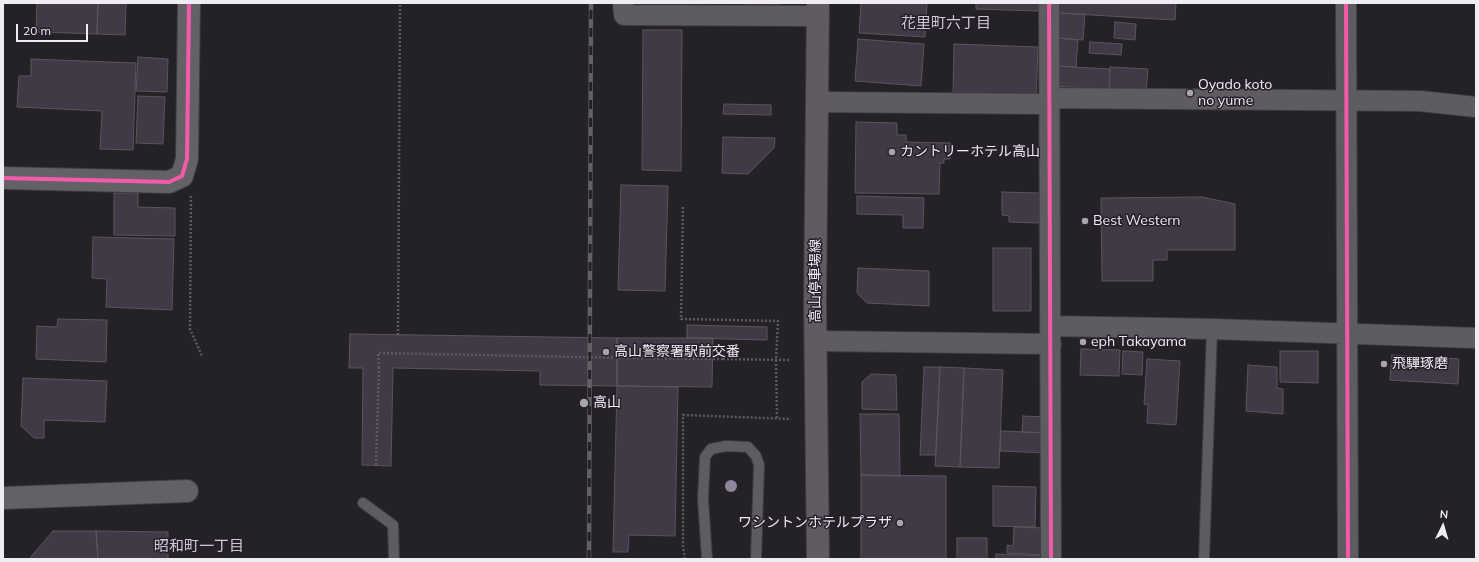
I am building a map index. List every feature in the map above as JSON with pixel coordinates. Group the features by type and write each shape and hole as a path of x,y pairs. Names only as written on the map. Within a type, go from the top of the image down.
{"main road":[{"name":"高山停車場線","path":"818,9 815,302 818,559"}],"street":[{"path":"3,178 169,182 182,176 187,159 189,3"},
{"path":"624,3 624,15 818,9"},
{"path":"1049,3 1051,559"},
{"path":"1346,3 1348,559"},
{"path":"817,102 1346,100 1420,101 1476,107"},
{"path":"816,341 1212,329 1476,338"},
{"path":"3,498 187,491"}],"lane":[{"path":"1204,559 1212,329"},
{"path":"706,559 703,499 705,457 711,449 726,446 748,447 756,456 759,465 756,559"},
{"path":"363,503 393,525 394,559"}],"path":[{"path":"398,335 400,3"},
{"path":"182,176 191,192 190,329 202,356"},
{"path":"684,207 680,319 778,320 776,360 777,418"},
{"path":"376,465 379,368 378,353 790,360"}],"building":[{"path":"37,3 98,3 97,34 36,32"},
{"path":"98,3 126,3 125,35 97,34"},
{"path":"744,3 779,3 779,6 744,7"},
{"path":"861,3 927,3 925,37 859,33"},
{"path":"976,3 1038,3 1038,11 976,9"},
{"path":"1059,3 1176,3 1175,20 1058,13"},
{"path":"1058,13 1085,14 1083,40 1058,38"},
{"path":"1115,22 1136,24 1135,40 1114,38"},
{"path":"643,30 682,30 681,171 642,170"},
{"path":"1058,38 1078,40 1076,67 1056,66"},
{"path":"858,39 924,44 921,86 855,81"},
{"path":"1090,42 1122,44 1121,55 1089,53"},
{"path":"954,44 1038,47 1036,97 953,95"},
{"path":"138,57 168,59 167,92 136,91"},
{"path":"31,59 136,63 133,150 100,149 102,111 17,107 19,76 31,76"},
{"path":"1056,66 1110,69 1109,90 1055,86"},
{"path":"1110,67 1148,69 1146,92 1109,90"},
{"path":"138,96 165,97 163,144 136,143"},
{"path":"724,104 771,105 771,115 723,114"},
{"path":"856,122 897,123 897,135 906,135 906,142 950,143 950,159 944,159 944,163 940,163 939,194 855,193"},
{"path":"723,137 775,138 774,148 748,174 722,173"},
{"path":"621,185 668,186 665,291 618,290"},
{"path":"1002,192 1040,193 1039,223 1009,222 1009,216 1002,215"},
{"path":"114,193 138,193 138,207 175,208 175,236 114,235"},
{"path":"857,196 924,198 923,228 903,228 903,215 857,214"},
{"path":"1202,197 1235,204 1235,250 1167,250 1167,260 1153,260 1153,281 1102,281 1101,198"},
{"path":"93,237 174,239 172,310 106,307 107,279 92,278"},
{"path":"993,248 1031,248 1031,311 993,311"},
{"path":"858,268 929,271 929,306 867,303 857,293"},
{"path":"58,319 107,320 106,362 36,359 37,326 57,327"},
{"path":"687,325 767,327 767,340 687,338"},
{"path":"350,334 617,338 617,386 540,385 540,371 393,368 391,466 362,465 363,368 349,368"},
{"path":"617,338 713,338 712,387 617,386"},
{"path":"1081,349 1120,350 1119,376 1080,375"},
{"path":"1123,351 1143,352 1142,375 1122,374"},
{"path":"1280,351 1318,351 1318,383 1280,382"},
{"path":"1392,355 1459,359 1458,384 1390,380"},
{"path":"1147,359 1180,361 1176,425 1147,423 1148,405 1144,404"},
{"path":"1248,365 1277,367 1277,388 1283,389 1283,414 1246,411"},
{"path":"924,367 940,367 936,455 920,455"},
{"path":"940,367 964,368 960,467 935,466"},
{"path":"964,368 1003,370 999,468 960,467"},
{"path":"871,374 896,375 897,410 862,409 862,382"},
{"path":"23,378 107,381 105,422 44,420 44,438 34,438 21,426"},
{"path":"617,386 678,387 675,536 629,535 628,552 613,552"},
{"path":"860,414 899,414 900,476 861,475"},
{"path":"1023,416 1049,417 1048,433 1022,432"},
{"path":"1001,431 1048,433 1047,453 1000,451"},
{"path":"861,475 946,476 946,559 861,559"},
{"path":"993,486 1036,487 1035,527 993,526"},
{"path":"1014,527 1046,528 1045,555 1007,553 1007,545 1013,546"},
{"path":"53,531 96,531 98,559 29,559"},
{"path":"96,531 168,532 168,559 98,559"},
{"path":"957,538 987,538 987,559 957,559"},
{"path":"996,554 1045,556 1045,559 996,559"}],"railway":[{"path":"589,559 591,3"}],"cycle path":[{"path":"3,178 169,182 182,176 187,159 189,3"},
{"path":"1049,3 1051,559"},
{"path":"1346,3 1348,559"}],"place":[{"name":"Oyado koto no yume","path":"1190,93"},
{"name":"カントリーホテル高山","path":"892,152"},
{"name":"Best Western","path":"1085,221"},
{"name":"eph Takayama","path":"1083,342"},
{"name":"高山警察署駅前交番","path":"606,352"},
{"name":"飛驒琢磨","path":"1384,364"},
{"name":"高山","path":"584,403"},
{"name":"ワシントンホテルプラザ","path":"900,523"}],"district":[{"name":"花里町六丁目","path":"946,23"},
{"name":"昭和町一丁目","path":"199,546"}]}
